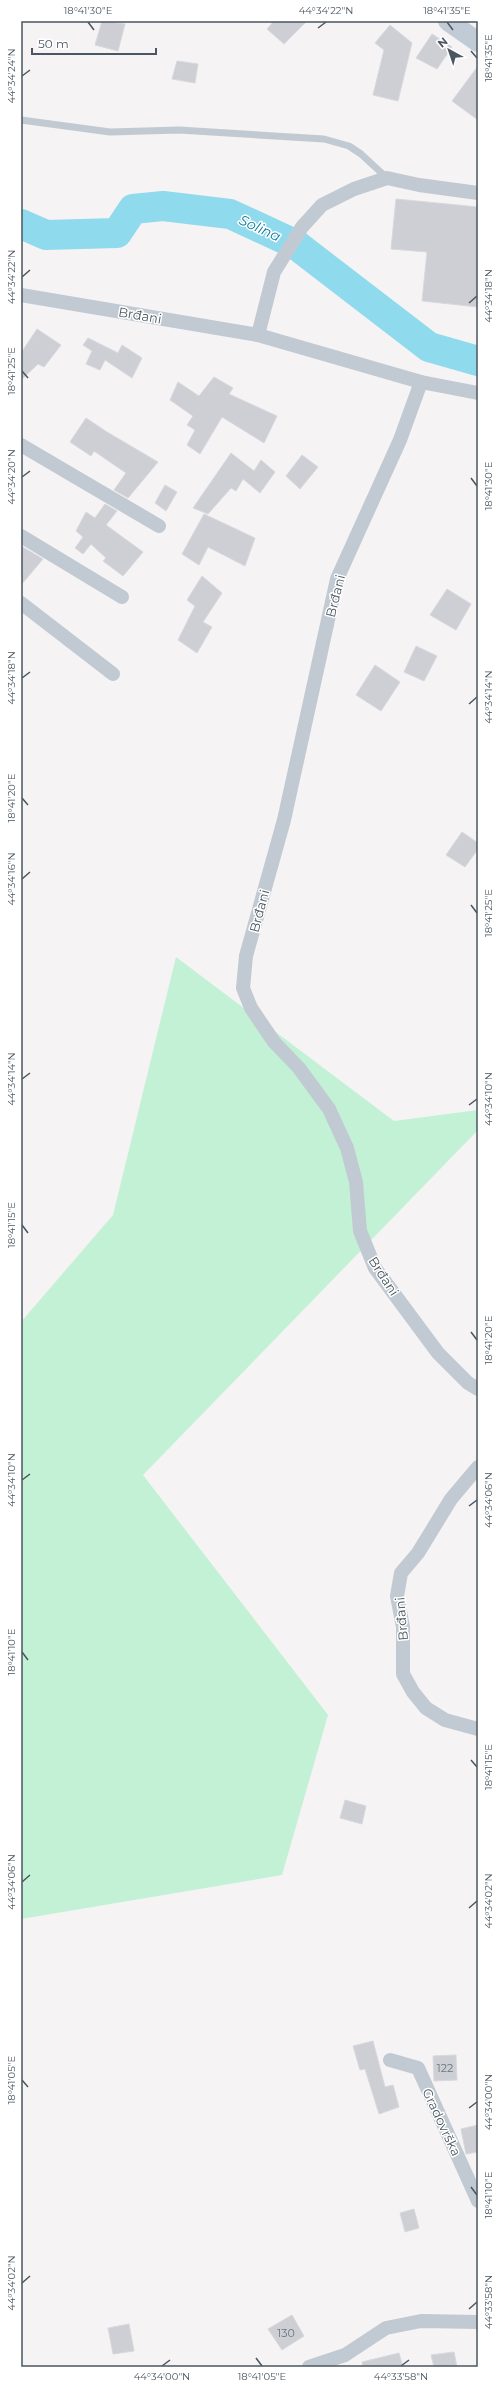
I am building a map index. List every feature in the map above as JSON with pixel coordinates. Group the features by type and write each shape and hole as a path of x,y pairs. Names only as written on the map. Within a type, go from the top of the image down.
{"main road":[{"path":"448,21 478,42"}],"street":[{"path":"258,335 274,272 302,227 322,205 354,189 387,178 419,185 478,193"},
{"name":"Brđani","path":"21,295 258,335 421,382 478,393"},
{"name":"Brđani","path":"421,382 397,448 337,579 284,820 246,956 243,988 251,1008 274,1042 300,1068 330,1109 347,1148 356,1182 360,1231 375,1268 438,1353 468,1383 478,1388"},
{"path":"21,445 159,526"},
{"path":"21,536 122,597"},
{"path":"21,603 113,674"},
{"name":"Brđani","path":"478,1467 451,1499 418,1553 401,1573 397,1596 403,1627 403,1674 413,1692 426,1708 445,1720 478,1729"},
{"name":"Gradovrška","path":"390,2060 418,2068 478,2201"},
{"path":"309,2367 345,2356 386,2328 421,2321 478,2322"}],"lane":[{"path":"21,120 110,132 179,130 324,139 349,146 361,154 387,178"}],"green space":[{"path":"176,957 394,1121 478,1110 478,1130 143,1475 328,1715 282,1875 21,1919 21,1322 113,1215"}],"building":[{"path":"102,21 125,24 118,51 95,45"},
{"path":"274,21 307,21 284,44 267,29"},
{"path":"390,25 412,43 398,101 373,95 384,50 375,43"},
{"path":"432,34 452,47 437,69 416,58"},
{"path":"177,61 198,64 195,83 172,79"},
{"path":"478,66 478,120 452,101"},
{"path":"396,199 478,207 478,307 422,301 427,252 391,249"},
{"path":"37,329 61,345 44,367 38,364 21,380 21,353"},
{"path":"88,338 118,353 122,345 142,358 132,378 105,360 100,370 86,364 92,351 83,345"},
{"path":"214,377 233,388 229,394 277,416 264,443 222,417 200,454 187,445 195,430 187,425 193,416 170,400 178,382 199,396"},
{"path":"86,418 158,462 128,498 114,490 126,473 94,451 91,456 70,442"},
{"path":"231,453 254,471 261,460 275,472 260,493 243,479 236,491 231,488 208,514 193,508"},
{"path":"302,455 318,467 300,489 286,476"},
{"path":"165,485 177,492 166,511 155,503"},
{"path":"105,504 117,511 106,525 143,552 123,576 103,561 106,558 91,544 83,554 75,548 83,537 76,531 86,512 95,518"},
{"path":"204,514 255,538 245,566 208,547 199,565 182,554"},
{"path":"21,546 43,559 21,585"},
{"path":"202,576 222,593 203,622 212,627 197,653 178,640 195,606 187,600"},
{"path":"447,589 471,604 456,630 430,615"},
{"path":"416,646 437,656 424,681 404,672"},
{"path":"375,665 400,682 381,711 356,695"},
{"path":"462,832 478,843 478,849 465,867 446,855"},
{"path":"345,1800 366,1806 362,1824 340,1818"},
{"path":"373,2041 385,2087 393,2085 399,2107 379,2114 365,2069 360,2070 353,2046"},
{"path":"456,2055 457,2080 434,2081 433,2056"},
{"path":"478,2125 478,2152 466,2154 461,2129"},
{"path":"414,2209 419,2228 405,2232 400,2213"},
{"path":"292,2315 304,2336 282,2350 268,2329"},
{"path":"129,2324 134,2351 113,2354 108,2328"},
{"path":"454,2352 457,2367 434,2367 431,2355"},
{"path":"399,2353 403,2367 363,2367 362,2362"}],"waterway":[{"name":"Solina","path":"21,224 46,235 117,233 133,209 163,206 230,214 295,244 429,347 478,361"}]}
